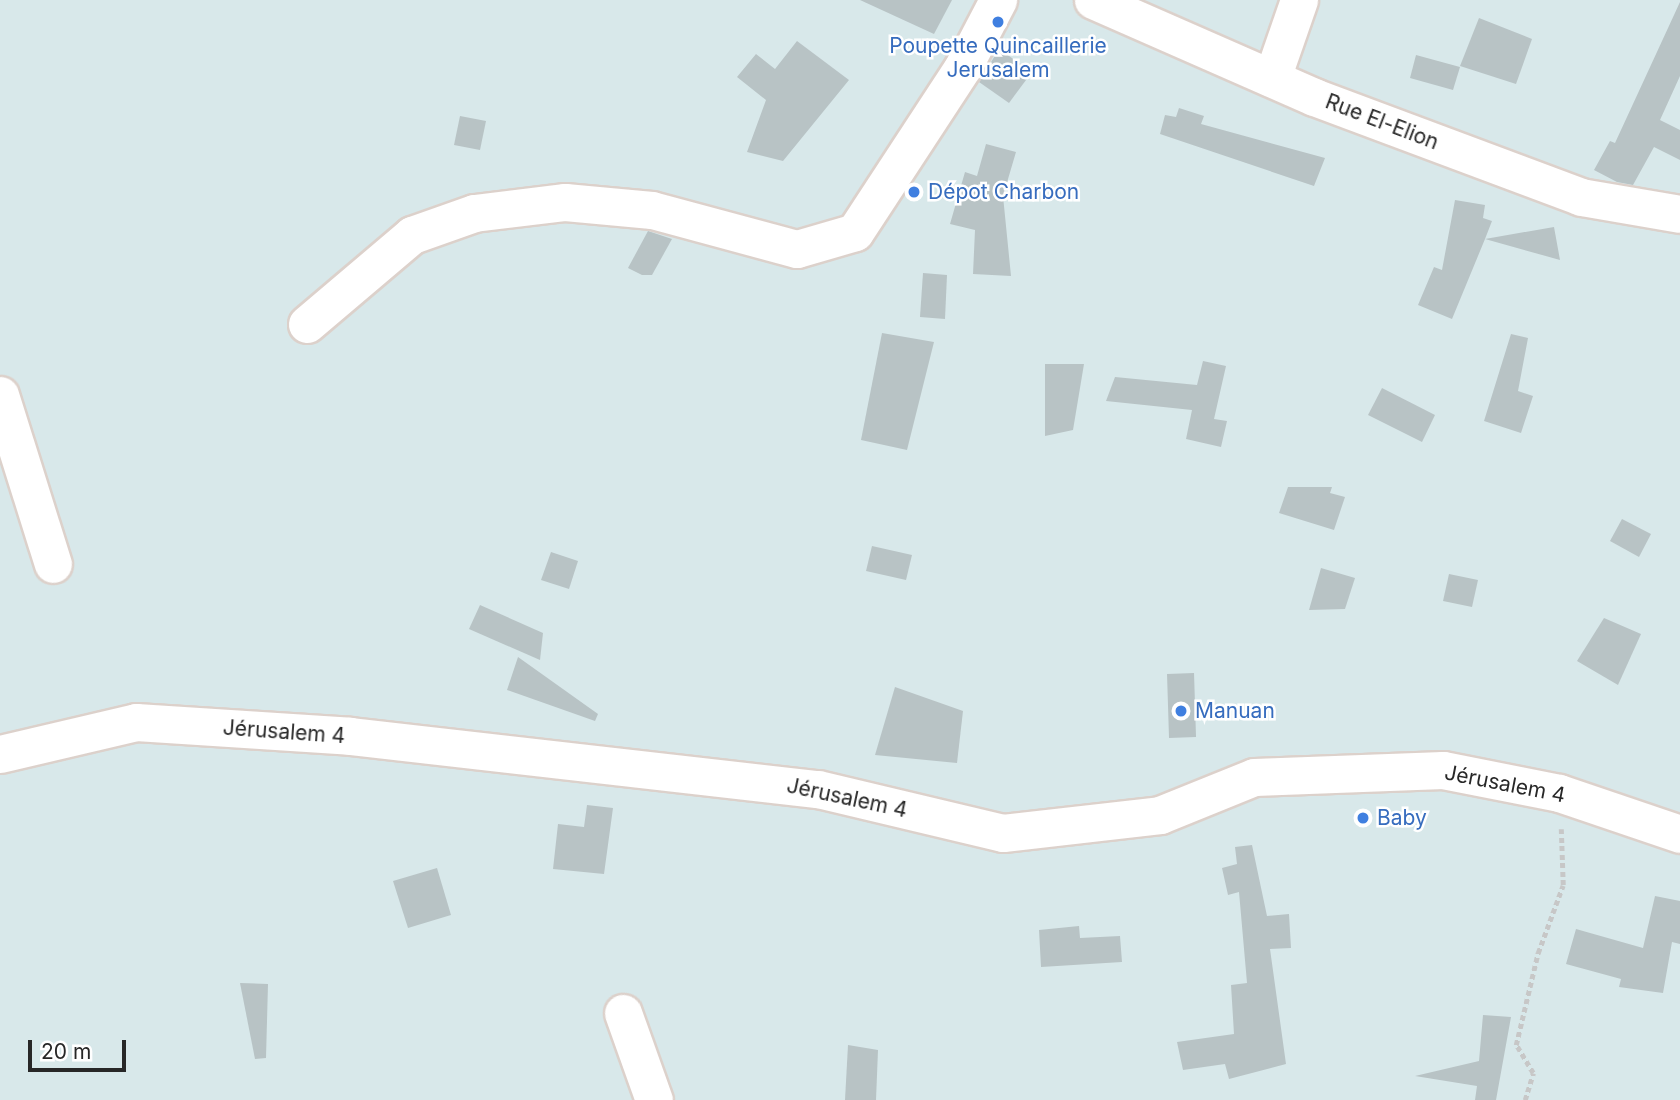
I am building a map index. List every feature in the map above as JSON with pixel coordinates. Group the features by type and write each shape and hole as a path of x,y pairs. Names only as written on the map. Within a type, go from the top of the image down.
{"street":[{"path":"307,324 412,236 474,213 565,202 652,210 797,249 855,232 963,67 998,0"},
{"name":"Rue El-Elion","path":"1093,0 1272,78 1581,197 1680,214"},
{"path":"1272,78 1299,0"},
{"path":"0,395 53,564"},
{"name":"Jérusalem 4","path":"0,754 136,722 350,736 818,789 1003,833 1160,815 1254,777 1443,770 1559,793 1680,834"},
{"path":"623,1013 654,1100"}],"path":[{"path":"1525,1100 1533,1073 1516,1045 1538,953 1563,885 1559,793"}],"building":[{"path":"860,0 952,0 934,34"},
{"path":"1680,2 1680,76 1660,120 1680,130 1680,160 1654,147 1633,185 1617,182 1594,170 1610,141 1615,143"},
{"path":"1479,18 1532,39 1516,84 1460,66"},
{"path":"797,41 849,80 783,161 747,152 766,100 737,77 756,54 775,69"},
{"path":"999,49 1032,72 1009,103 979,82"},
{"path":"1416,55 1460,67 1453,90 1410,78"},
{"path":"1179,108 1204,116 1201,124 1325,158 1314,186 1160,134 1165,115 1176,117"},
{"path":"460,116 486,121 480,150 454,145"},
{"path":"986,144 1016,152 1003,196 1011,276 973,274 975,230 950,224 965,172 977,176"},
{"path":"1455,200 1485,205 1483,218 1492,221 1452,319 1418,305 1434,267 1442,270"},
{"path":"1554,227 1560,260 1485,239"},
{"path":"648,231 672,239 652,275 642,275 628,268"},
{"path":"923,273 947,275 945,319 920,317"},
{"path":"882,333 934,342 907,450 861,440"},
{"path":"1511,334 1528,338 1518,391 1533,396 1521,433 1484,421"},
{"path":"1203,361 1226,366 1214,419 1227,421 1221,447 1186,439 1192,410 1106,401 1115,377 1197,385"},
{"path":"1045,364 1084,364 1073,430 1045,436"},
{"path":"1382,388 1435,415 1422,442 1368,415"},
{"path":"1288,487 1332,487 1330,493 1345,497 1334,530 1279,513"},
{"path":"1622,519 1651,534 1639,557 1610,541"},
{"path":"872,546 912,555 906,580 866,571"},
{"path":"551,552 578,561 569,589 541,580"},
{"path":"1321,568 1355,578 1345,609 1309,610"},
{"path":"1449,574 1478,580 1472,607 1443,601"},
{"path":"480,605 543,633 540,660 469,629"},
{"path":"1604,618 1641,634 1618,685 1577,661"},
{"path":"518,657 598,714 595,721 507,690"},
{"path":"1194,673 1196,737 1169,738 1167,674"},
{"path":"895,687 963,711 957,763 875,755"},
{"path":"587,805 613,808 604,874 553,869 558,824 584,827"},
{"path":"1252,845 1267,916 1289,914 1291,948 1270,949 1286,1064 1229,1079 1225,1064 1183,1070 1177,1042 1234,1034 1231,985 1247,983 1239,892 1228,895 1222,868 1237,864 1235,847"},
{"path":"437,868 451,915 408,928 393,881"},
{"path":"1655,896 1680,901 1680,944 1672,942 1663,993 1619,987 1621,979 1566,964 1576,929 1643,948"},
{"path":"1079,926 1080,938 1120,936 1122,962 1041,967 1039,930"},
{"path":"240,983 268,984 266,1058 255,1059"},
{"path":"1483,1015 1511,1017 1496,1100 1475,1100 1477,1086 1415,1076 1479,1061"},
{"path":"848,1045 878,1050 876,1100 845,1100"}],"place":[{"name":"Poupette Quincaillerie Jerusalem","path":"998,22"},
{"name":"Dépot Charbon","path":"914,192"},
{"name":"Manuan","path":"1181,711"},
{"name":"Baby","path":"1363,818"}]}
